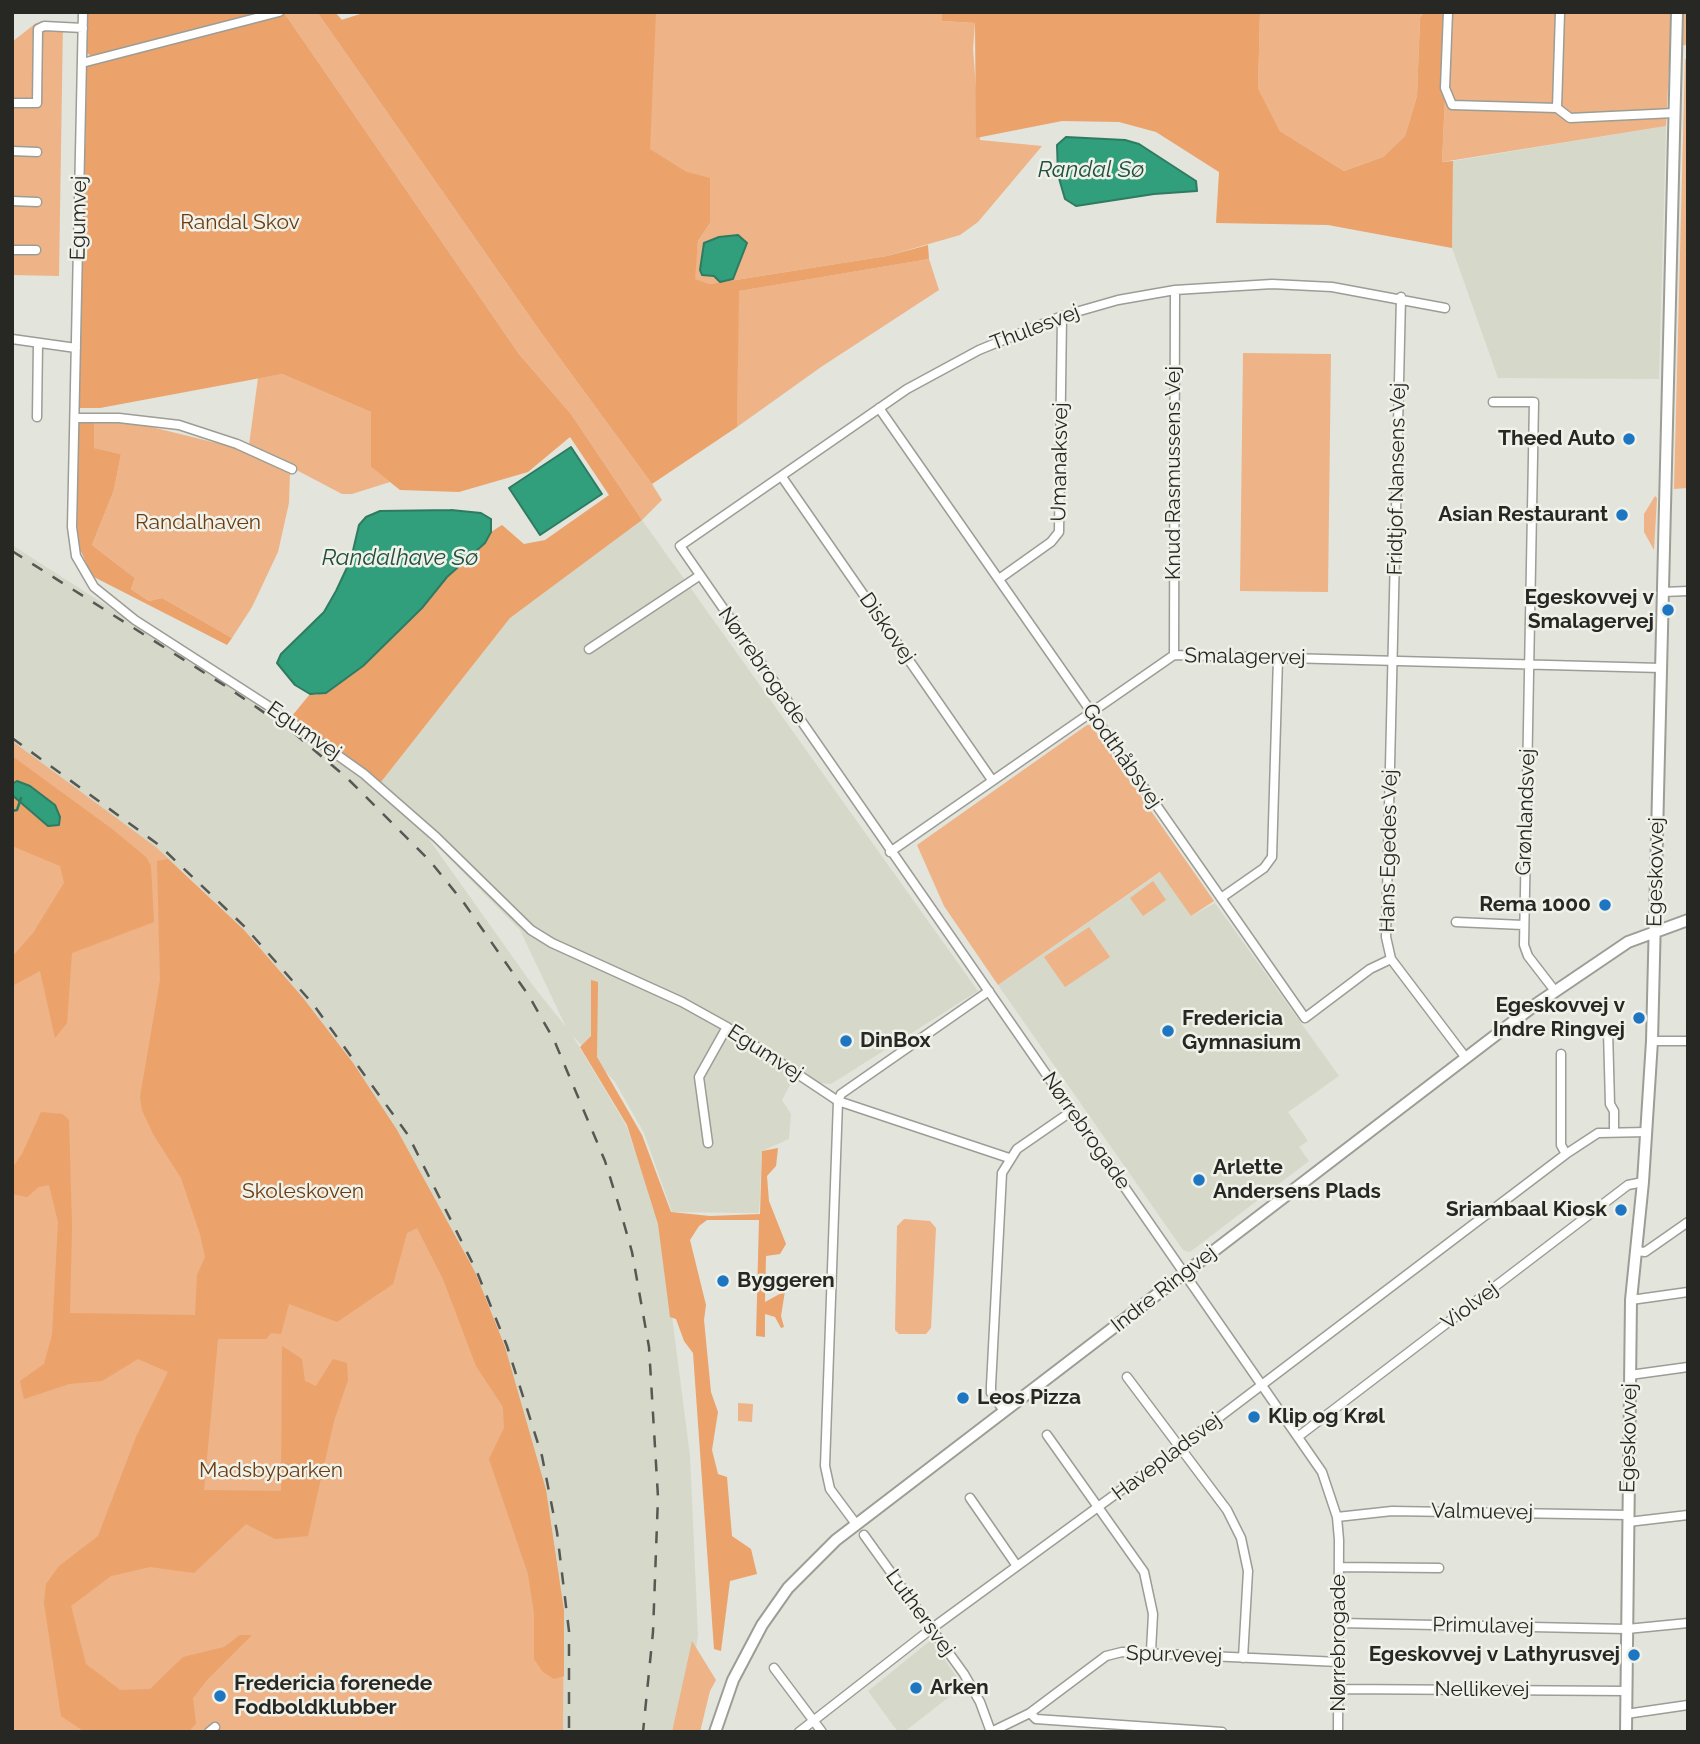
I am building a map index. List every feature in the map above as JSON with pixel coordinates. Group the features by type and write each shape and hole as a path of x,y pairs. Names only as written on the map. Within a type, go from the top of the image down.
{"street":[{"name":"Egumvej","path":"83,12 72,540 80,564 94,587 135,620 270,707 364,774 436,838 530,930 552,943 636,979 727,1027 838,1101 1009,1158"},
{"path":"82,63 279,12"},
{"path":"1448,12 1445,88 1452,105 1558,108 1570,118 1674,113"},
{"path":"1558,108 1560,12"},
{"name":"Egeskovvej","path":"1626,1732 1631,1300 1643,1182 1652,1041 1674,113 1682,50 1677,12"},
{"path":"12,103 37,103 38,29 44,26 83,28"},
{"path":"12,151 37,152"},
{"path":"12,201 37,202"},
{"path":"12,250 36,250"},
{"name":"Thulesvej","path":"680,546 879,408 970,354 1062,316 1118,300 1175,290 1272,284 1332,287 1401,297 1445,307"},
{"name":"Knud Rasmussens Vej","path":"1174,655 1175,290"},
{"name":"Fridtjof Nansens Vej","path":"1393,661 1401,297"},
{"name":"Umanaksvej","path":"999,579 1051,541 1059,532 1062,316"},
{"path":"12,339 76,348"},
{"path":"37,417 38,342"},
{"name":"Grønlandsvej","path":"1493,402 1534,402 1524,925 1528,957 1556,990"},
{"name":"Godthåbsvej","path":"879,408 1305,1018 1370,969 1391,959"},
{"path":"75,418 119,418 179,425 237,444 292,469"},
{"name":"Diskovej","path":"782,477 992,780"},
{"name":"Nørrebrogade","path":"680,546 1322,1472 1337,1517 1340,1623 1338,1732"},
{"path":"589,649 699,576"},
{"path":"1663,592 1688,591"},
{"name":"Smalagervej","path":"890,852 1174,655 1661,668"},
{"path":"1221,898 1264,868 1272,857 1278,658"},
{"name":"Hans Egedes Vej","path":"1393,661 1386,937 1391,959 1466,1058"},
{"name":"Indre Ringvej","path":"715,1732 733,1680 762,1625 812,1562 856,1524 1556,990 1615,950 1655,930 1688,920"},
{"path":"1456,922 1524,925"},
{"path":"856,1524 830,1489 825,1466 838,1101 841,1094 989,991"},
{"path":"708,1143 699,1077 727,1027"},
{"path":"1608,1031 1610,1104 1614,1111 1614,1130"},
{"path":"1652,1041 1688,1041"},
{"path":"1561,1054 1561,1145 1566,1154"},
{"path":"1004,1411 991,1393 1000,1186 1009,1158 1072,1111"},
{"name":"Havepladsvej","path":"799,1732 931,1629 1180,1447 1566,1154 1598,1133 1614,1130 1647,1132"},
{"name":"Violvej","path":"1299,1436 1628,1185 1643,1182"},
{"path":"1636,1251 1645,1252 1688,1222"},
{"path":"1631,1300 1688,1292"},
{"path":"1630,1375 1688,1367"},
{"path":"1127,1377 1227,1510 1241,1538 1248,1571 1243,1658"},
{"path":"1047,1435 1144,1572 1153,1614 1151,1651"},
{"path":"970,1498 1017,1566"},
{"name":"Valmuevej","path":"1337,1517 1392,1511 1628,1519 1688,1515"},
{"name":"Luthersvej","path":"864,1535 975,1693 991,1732"},
{"path":"1339,1567 1439,1568"},
{"name":"Primulavej","path":"1340,1623 1627,1629 1688,1623"},
{"name":"Spurvevej","path":"991,1732 1030,1713 1105,1656 1151,1651 1339,1662"},
{"path":"774,1668 822,1732"},
{"name":"Nellikevej","path":"1339,1689 1626,1691"},
{"path":"1626,1714 1688,1705"},
{"path":"1030,1713 1036,1719 1222,1732"}],"shaded area":[{"path":"1666,126 1659,379 1498,378 1452,248 1453,161"},
{"path":"642,520 978,991 831,1084 792,1081 782,1100 791,1114 789,1139 762,1151 759,1213 672,1212 644,1133 615,1082 572,1035 626,1125 660,1223 690,1456 698,1635 684,1732 563,1732 564,1611 546,1490 505,1347 475,1272 397,1130 353,1063 303,998 244,930 180,869 12,747 12,545 260,704 379,792 381,782 510,618","holes":["426,835 520,930 566,1027 534,987"]},
{"name":"Fredericia Gymnasium","path":"1161,872 1191,916 1215,903 1339,1076 1288,1112 1308,1141 1299,1147 1309,1161 1190,1252 1183,1250 998,985"},
{"name":"Arken","path":"931,1640 963,1686 904,1732 898,1732 868,1691"}],"green space":[{"path":"87,12 259,12 93,57 87,53"},
{"path":"317,12 542,334 652,484 662,500 642,520 571,414 519,354 285,14"},
{"path":"317,12 335,12 342,20 367,12 656,12 650,149 687,172 710,178 710,223 698,241 695,279 710,284 887,256 928,245 929,259 739,291 737,427 652,484 542,334"},
{"path":"367,12 942,12 942,21 975,23 973,49 980,140 1042,146 978,222 960,235 887,256 710,284 694,279 698,241 710,223 687,172 651,150 328,24"},
{"path":"942,12 1260,12 1258,88 1280,131 1344,171 1383,157 1405,136 1417,96 1420,18 1424,12 1449,12 1442,162 1453,161 1452,248 1328,225 1216,223 1219,172 1156,132 1119,122 1062,121 976,138 975,23 942,21"},
{"path":"1260,12 1424,12 1420,18 1417,96 1405,136 1383,157 1344,171 1280,131 1258,88"},
{"path":"1449,12 1688,12 1688,45 1670,46 1666,126 1442,162"},
{"name":"Randal Skov","path":"285,14 519,354 571,414 642,520 510,618 381,782 292,716 310,694 317,695 422,608 447,577 485,543 491,532 502,525 524,544 545,540 609,495 570,437 528,472 459,492 400,490 371,467 371,412 282,374 100,408 79,408 87,66"},
{"path":"63,22 59,276 12,275 12,42 36,23"},
{"path":"1685,59 1688,59 1688,488 1674,489"},
{"path":"929,259 939,290 821,367 737,427 738,291"},
{"path":"1243,353 1331,354 1328,592 1240,591"},
{"path":"282,374 371,412 371,467 390,482 352,494 342,494 249,445 258,378"},
{"name":"Randalhaven","path":"123,420 233,447 290,474 289,503 278,552 252,607 232,638 162,598 149,601 131,589 135,578 92,545 114,490 121,454 93,448 94,421"},
{"path":"94,421 94,448 121,454 114,490 92,545 135,578 131,589 149,601 162,598 232,638 227,645 92,576 79,547 78,422"},
{"path":"1655,496 1654,550 1644,532 1644,514"},
{"path":"1087,725 1091,725 1214,901 1191,916 1160,872 998,985 944,906 917,845"},
{"name":"Madsbyparken","path":"12,741 157,848 244,930 303,998 353,1063 397,1130 475,1272 505,1347 546,1490 564,1611 563,1732 12,1732"},
{"path":"12,756 112,829 146,857 151,866 154,922 72,953 67,1023 55,1038 40,971 12,986 12,957 33,933 64,883 60,866 12,846"},
{"name":"Skoleskoven","path":"168,859 244,930 303,998 353,1063 397,1130 475,1272 505,1347 546,1490 564,1611 564,1676 554,1679 543,1672 534,1659 534,1613 528,1574 489,1459 504,1428 503,1407 476,1366 443,1279 417,1228 407,1233 393,1284 337,1322 289,1304 281,1334 271,1333 266,1339 218,1339 204,1490 281,1491 282,1346 302,1359 305,1381 316,1386 333,1359 347,1363 348,1380 334,1421 308,1536 275,1539 246,1524 194,1573 150,1567 111,1576 71,1606 86,1664 120,1690 150,1689 183,1657 224,1647 240,1635 252,1635 193,1698 196,1724 188,1732 85,1732 61,1716 44,1603 46,1584 59,1566 98,1536 136,1437 168,1372 138,1359 102,1381 69,1384 24,1399 20,1381 44,1364 52,1335 58,1222 49,1185 39,1187 27,1197 12,1194 12,1168 22,1154 41,1112 62,1114 69,1120 72,1226 70,1313 195,1315 197,1275 205,1257 200,1234 181,1178 153,1134 142,1110 140,1097 160,980 157,861"},
{"path":"1153,881 1166,900 1143,916 1130,898"},
{"path":"1089,927 1110,957 1065,987 1044,957"},
{"path":"591,980 598,982 597,1057 642,1135 671,1212 710,1216 760,1214 762,1151 778,1148 776,1166 767,1176 769,1201 786,1244 780,1254 766,1256 765,1302 785,1291 781,1316 784,1327 781,1328 775,1317 765,1314 765,1337 756,1336 759,1220 707,1220 699,1226 690,1240 706,1305 704,1320 711,1392 718,1412 712,1450 718,1474 727,1477 732,1536 751,1549 757,1574 730,1581 721,1651 714,1649 693,1353 684,1341 676,1319 670,1317 658,1224 627,1125 580,1047 591,1036"},
{"path":"904,1219 930,1221 936,1228 931,1328 926,1334 899,1334 895,1330 897,1226"},
{"path":"738,1403 753,1404 752,1422 738,1421"},
{"path":"692,1641 716,1680 710,1691 700,1732 672,1732"}],"water":[{"name":"Randal Sø","path":"1066,137 1125,140 1139,144 1196,181 1197,191 1154,194 1076,206 1065,199 1058,175 1057,145"},
{"path":"738,235 747,243 733,279 720,282 714,276 702,275 700,270 704,243 719,237"},
{"path":"571,447 602,494 540,535 509,488"},
{"name":"Randalhave Sø","path":"451,510 481,513 491,519 491,532 485,543 447,577 422,608 363,666 326,693 310,694 295,685 277,663 281,654 324,612 351,559 359,525 366,517 380,511"},
{"path":"17,781 30,786 55,805 60,817 59,825 48,826 12,795 12,784"}],"waterway":[{"path":"12,811 17,810 21,798"}],"railway":[{"path":"12,551 230,689 295,734 347,778 430,861 464,903 529,996 554,1040 605,1161 619,1206 632,1252 649,1347 658,1497 653,1632 643,1732"},
{"path":"12,738 159,845 245,927 313,1004 408,1135 477,1272 507,1346 542,1456 557,1532 569,1631 569,1732"}],"place":[{"name":"Theed Auto","path":"1629,439"},
{"name":"Asian Restaurant","path":"1622,515"},
{"name":"Egeskovvej v Smalagervej","path":"1668,610"},
{"name":"Rema 1000","path":"1605,905"},
{"name":"Egeskovvej v Indre Ringvej","path":"1639,1018"},
{"name":"Fredericia Gymnasium","path":"1168,1031"},
{"name":"DinBox","path":"846,1041"},
{"name":"Arlette Andersens Plads","path":"1199,1180"},
{"name":"Sriambaal Kiosk","path":"1621,1210"},
{"name":"Byggeren","path":"723,1281"},
{"name":"Leos Pizza","path":"963,1398"},
{"name":"Klip og Krøl","path":"1254,1417"},
{"name":"Egeskovvej v Lathyrusvej","path":"1634,1655"},
{"name":"Arken","path":"916,1688"},
{"name":"Fredericia forenede Fodboldklubber","path":"220,1696"}]}
